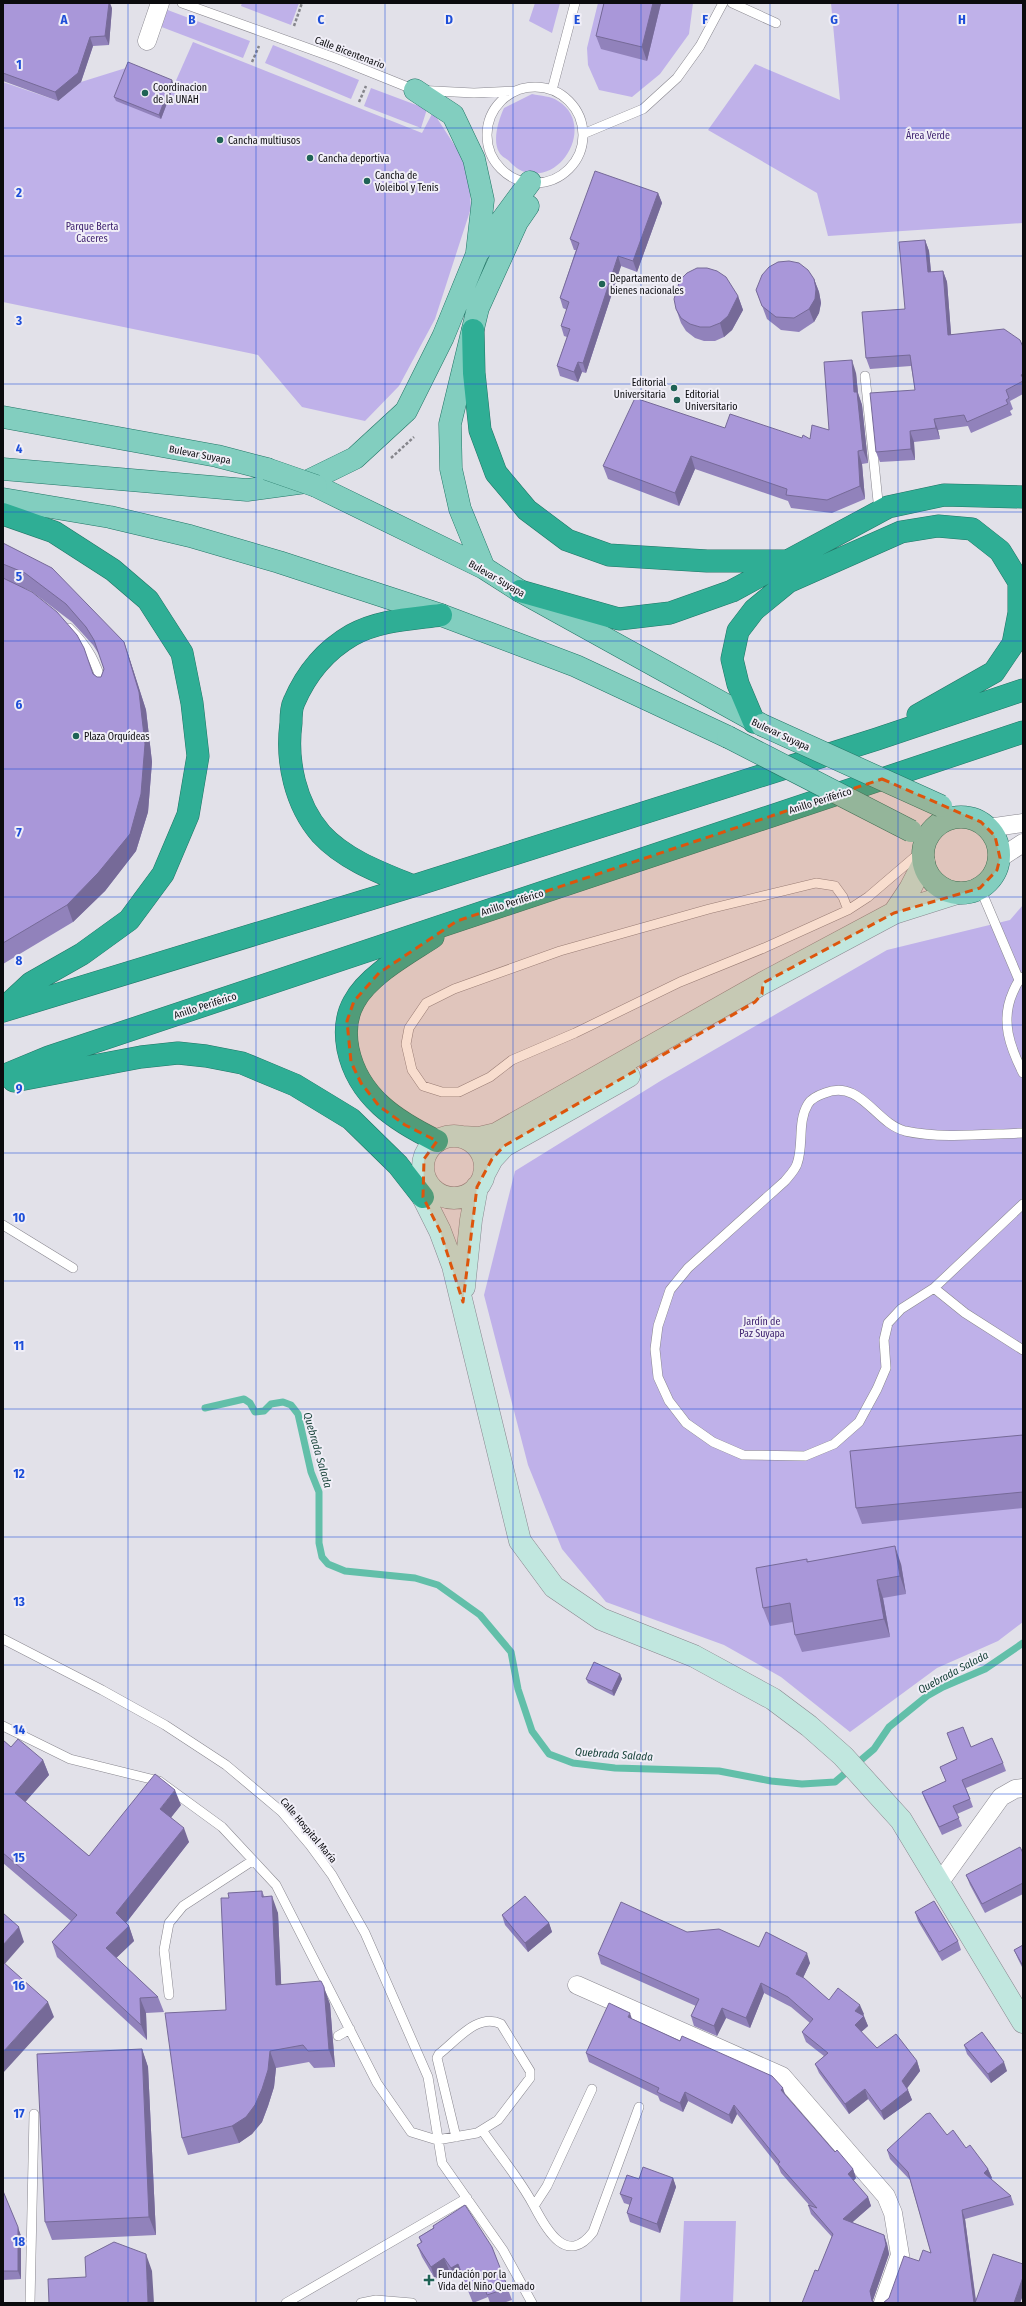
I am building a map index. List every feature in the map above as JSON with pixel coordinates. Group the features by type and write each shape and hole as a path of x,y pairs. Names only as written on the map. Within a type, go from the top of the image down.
{"highway":[{"path":"473,330 474,373 480,430 489,459 496,473 527,510 566,540 610,555 707,561 787,561"},
{"path":"520,591 619,619 670,613 732,591 888,507 944,495 1023,497"},
{"path":"3,514 54,532 113,570 148,600 182,653 192,703 198,756 188,815 163,874 129,920 82,954 31,983 3,1010"},
{"path":"758,723 738,684 732,659 738,631 754,610 788,582 901,532 938,526 972,529 1000,551 1019,582 1019,613 1013,644 994,672 877,739"},
{"path":"413,886 381,873 346,855 321,834 304,807 291,775 289,738 293,704 307,677 324,655 353,635 382,623 441,615"},
{"path":"3,1010 413,886 877,739 1023,690"},
{"name":"Anillo Periférico","path":"3,1076 49,1057 1023,732"},
{"path":"928,764 1023,746"},
{"path":"437,1142 405,1126 379,1106 360,1083 351,1062 346,1040 347,1021 354,1001 379,973 457,921"},
{"path":"3,1083 141,1057 178,1054 206,1056 242,1063 295,1085 351,1119 424,1189"}],"main road":[{"path":"3,469 247,490 306,482 332,471 355,458 406,411 444,337 477,254 483,200 474,159 453,115 415,90"},
{"path":"477,254 538,182"},
{"path":"484,568 460,509 450,463 450,424 478,308 517,222 538,182"},
{"name":"Bulevar Suyapa","path":"3,417 217,456 267,469 316,486 484,568 520,591 758,723 963,816"},
{"path":"3,499 110,517 190,536 279,562 441,615 576,666 728,736 921,845 928,873 936,883 945,889 957,893 969,892 980,888 990,880 997,870 1000,858 995,836 988,828 981,822 963,816 941,822 933,829 921,845"}],"street":[{"path":"147,41 160,3"},
{"path":"988,828 1023,823"},
{"path":"1000,858 1023,843"},
{"path":"894,913 910,889 921,845"},
{"path":"957,893 894,913 763,983 496,1134 479,1138 449,1137 437,1142 429,1149 424,1159 424,1189 433,1218 453,1266 463,1302 520,1541 554,1587 601,1619 694,1656 772,1699 809,1726 844,1756 901,1820 940,1882 1023,2022"},
{"path":"424,1189 433,1190 443,1196 456,1198 468,1195 481,1181 492,1159 504,1146 755,1002 762,994 763,983"},
{"path":"462,1137 472,1143 480,1151 484,1162 481,1181 471,1220 463,1302"},
{"path":"433,1218 441,1224 452,1227 462,1226 471,1220"},
{"path":"940,1882 1001,1797 1015,1789 1023,1788"},
{"path":"577,1985 782,2076 886,2196 893,2213 900,2255 884,2303"}],"lane":[{"name":"Calle Bicentenario","path":"182,3 288,41 415,90 474,93 515,91"},
{"path":"552,90 576,3"},
{"path":"582,134 643,109 677,78 700,46 724,3"},
{"path":"732,3 776,23"},
{"path":"533,87 552,90 564,97 573,106 580,118 582,134 580,150 573,164 561,175 538,182 513,178 499,168 490,153 486,135 489,118 500,102 515,91 533,87"},
{"path":"865,376 880,512"},
{"path":"62,622 79,637 95,660 105,689"},
{"path":"848,910 844,897 836,886 816,883 709,909 560,951 454,989 426,1003 409,1028 406,1044 412,1070 423,1086 442,1092 459,1092 490,1077 512,1060 574,1033 680,982 764,948 848,910 868,897 921,845"},
{"path":"980,888 1021,978 1011,997 1006,1018 1009,1042 1023,1074"},
{"path":"1023,1134 927,1134 904,1130 885,1122 874,1108 858,1096 845,1091 830,1090 818,1095 808,1104 802,1118 800,1147 796,1165 785,1181 688,1268 670,1290 658,1326 655,1349 658,1377 669,1401 686,1423 713,1442 743,1455 804,1456 834,1444 859,1422 877,1389 886,1368 884,1340 888,1323 901,1309 934,1288 1023,1204"},
{"path":"3,1225 73,1268"},
{"path":"934,1288 965,1313 1023,1350"},
{"name":"Calle Hospital María","path":"3,1639 102,1690 165,1725 226,1765 282,1812 332,1875 376,1958 428,2077 436,2120 437,2140 442,2163 503,2250 532,2303"},
{"path":"3,1726 70,1759 159,1781 222,1827 252,1861 276,1885 377,2083 411,2132 437,2140 456,2137 477,2133 498,2120 530,2078 530,2071 506,2030 494,2020 476,2024 439,2054 437,2058 456,2137"},
{"path":"169,1995 164,1950 169,1923 182,1906 252,1861"},
{"path":"338,2036 350,2029"},
{"path":"534,2206 547,2186 592,2089"},
{"path":"482,2130 508,2168 525,2188 546,2229 562,2244 574,2246 584,2243 594,2232 639,2107"},
{"path":"30,2303 34,2114"},
{"path":"286,2303 467,2198"},
{"path":"361,2303 376,2300 412,2303"}],"path":[{"path":"288,41 302,3"}],"highlighted area":[{"path":"882,779 981,822 995,836 1000,858 997,870 980,888 894,913 763,983 762,994 755,1002 504,1146 492,1159 477,1187 463,1302 440,1231 423,1197 424,1159 437,1141 405,1125 379,1106 361,1083 351,1062 347,1021 354,1001 379,973 457,921"}],"green space":[{"path":"242,3 299,3 291,25 241,6"},
{"path":"535,3 560,3 552,33 529,21"},
{"path":"598,3 693,3 689,34 660,74 632,97 599,90 588,65 587,48"},
{"name":"Área Verde","path":"831,3 1023,3 1023,223 828,236 817,193 708,130 755,64 840,100"},
{"path":"165,9 250,41 243,58 159,26"},
{"name":"Parque Berta Caceres","path":"193,42 422,133 433,112 468,166 471,208 435,319 399,386 365,421 302,407 258,355 3,302 3,82 58,101 81,82 129,67 174,85"},
{"path":"273,45 359,80 351,99 265,63"},
{"path":"371,88 427,109 421,128 364,106"},
{"path":"532,94 549,97 558,101 569,111 574,124 574,137 569,151 561,162 550,170 537,174 522,171 516,168 500,154 496,142 498,124 504,108"},
{"name":"Jardín de Paz Suyapa","path":"1023,905 1023,1622 998,1641 937,1668 850,1732 781,1677 724,1645 606,1602 562,1549 528,1465 484,1295 515,1171 662,1080 887,950 1010,920"},
{"path":"684,2221 736,2221 733,2303 680,2303"}],"building":[{"path":"3,3 109,3 105,36 90,37 78,73 55,92 3,73"},
{"path":"604,3 653,3 642,47 596,36"},
{"name":"Coordinacion de la UNAH","path":"128,62 172,80 159,115 114,97"},
{"path":"595,171 658,193 633,261 618,256 583,363 578,362 574,372 557,366 570,329 561,326 569,302 560,298 579,243 570,239"},
{"path":"925,240 928,272 943,271 948,335 1004,329 1020,340 1023,347 1023,374 1021,375 1023,381 1006,390 1009,398 1006,400 1008,404 967,422 964,415 934,419 936,428 910,431 911,449 876,452 870,393 915,390 910,355 866,358 862,312 905,309 899,242"},
{"path":"789,261 799,263 808,270 814,279 816,289 815,299 809,309 794,318 776,317 762,306 756,290 762,275 769,267 778,262"},
{"path":"697,268 707,268 717,271 726,277 738,296 728,316 720,323 710,327 700,327 690,324 681,318 676,309 674,299 680,280 687,273"},
{"path":"852,360 854,392 857,392 863,450 858,451 860,486 827,500 786,495 787,489 691,456 675,493 603,466 635,398 725,428 730,414 802,438 803,435 810,439 812,425 829,430 824,362"},
{"name":"Plaza Orquídeas","path":"3,543 52,568 124,642 139,692 145,744 141,794 130,834 98,873 67,905 3,943 3,578 32,592 57,612 77,635 84,648 93,674 97,677 101,677 104,669 94,640 86,627 66,604 25,573 3,564"},
{"path":"1023,1435 1023,1492 856,1508 850,1451"},
{"path":"895,1546 900,1576 877,1580 884,1619 795,1635 790,1603 763,1608 756,1568 807,1559 807,1562"},
{"path":"594,1662 620,1674 612,1691 586,1679"},
{"path":"963,1727 971,1747 992,1738 1003,1763 962,1780 970,1799 953,1806 959,1818 939,1827 922,1792 946,1781 940,1767 957,1759 947,1733"},
{"path":"18,1739 43,1760 15,1793 89,1856 155,1774 175,1790 160,1809 184,1828 116,1913 129,1926 106,1948 158,1997 140,1998 141,2025 52,1942 77,1915 3,1853 3,1740 11,1747"},
{"path":"1020,1847 1023,1853 1023,1883 982,1904 966,1875"},
{"path":"262,1891 262,1897 272,1896 276,1985 321,1981 324,1987 329,2050 308,2051 303,2045 270,2051 268,2070 262,2089 255,2105 246,2117 232,2126 182,2138 165,2013 226,2010 221,1898 229,1898 228,1893"},
{"path":"525,1896 549,1923 525,1943 502,1915"},
{"path":"934,1901 958,1941 939,1952 915,1912"},
{"path":"621,1902 687,1932 719,1929 759,1947 766,1932 807,1953 796,1974 804,1978 829,2000 838,1988 860,2005 855,2011 864,2016 855,2025 877,2048 896,2034 917,2061 902,2081 908,2090 881,2111 865,2089 845,2104 815,2064 828,2053 802,2032 813,2019 788,1997 761,1983 746,2018 722,2008 714,2026 691,2016 699,1999 598,1954"},
{"path":"3,1913 19,1927 3,1945"},
{"path":"1023,1945 1023,1966 1014,1950"},
{"path":"3,1962 48,2002 3,2052"},
{"path":"609,2003 630,2013 628,2017 680,2041 682,2036 772,2076 783,2088 781,2090 835,2152 837,2150 853,2169 848,2174 868,2197 843,2219 884,2235 886,2245 870,2291 872,2301 875,2303 802,2303 815,2270 818,2271 833,2234 808,2205 817,2208 778,2164 780,2162 734,2105 729,2115 685,2092 680,2103 657,2092 659,2088 586,2053"},
{"path":"982,2032 1004,2062 988,2074 964,2045"},
{"path":"142,2049 149,2217 45,2222 37,2054"},
{"path":"930,2113 947,2135 953,2130 966,2148 970,2145 988,2169 984,2173 1011,2196 962,2210 974,2303 883,2303 889,2298 904,2256 919,2261 923,2250 931,2253 908,2172 887,2150 926,2114"},
{"path":"643,2167 673,2178 657,2224 627,2213 632,2198 620,2194 627,2175 639,2179"},
{"path":"3,2191 18,2227 18,2271 3,2271"},
{"path":"465,2205 492,2247 508,2288 487,2295 484,2285 468,2290 458,2264 451,2268 444,2258 431,2267 417,2245 422,2242 419,2237"},
{"path":"114,2242 146,2254 148,2303 49,2303 48,2279 86,2277 85,2257"},
{"path":"993,2254 1023,2264 1023,2277 1014,2303 975,2303"}],"waterway":[{"name":"Quebrada Salada","path":"205,1408 244,1399 250,1403 255,1412 264,1411 271,1404 283,1402 291,1405 298,1414 311,1472 319,1492 319,1543 322,1557 328,1564 345,1571 415,1578 438,1585 480,1615 511,1652 518,1689 532,1731 549,1754 573,1763 615,1768 719,1771 771,1781 802,1784 835,1782 874,1749 889,1727 927,1696 943,1687 985,1669 1023,1643"}],"place":[{"name":"Coordinacion de la UNAH","path":"145,93"},
{"name":"Cancha multiusos","path":"220,140"},
{"name":"Cancha deportiva","path":"310,158"},
{"name":"Cancha de Voleibol y Tenis","path":"367,181"},
{"name":"Departamento de bienes nacionales","path":"602,284"},
{"name":"Editorial Universitaria","path":"674,388"},
{"name":"Editorial Universitario","path":"677,400"},
{"name":"Plaza Orquídeas","path":"76,736"},
{"name":"Fundación por la Vida del Niño Quemado","path":"429,2280"}]}
